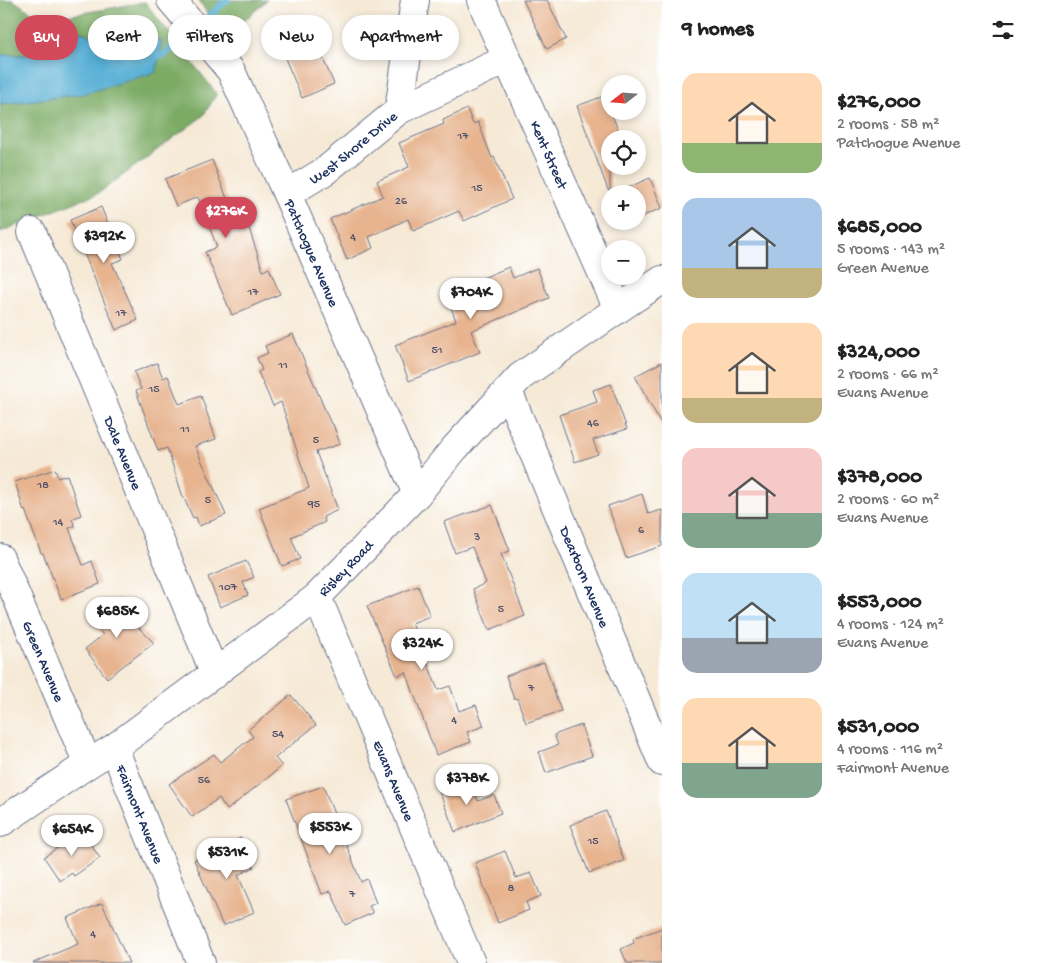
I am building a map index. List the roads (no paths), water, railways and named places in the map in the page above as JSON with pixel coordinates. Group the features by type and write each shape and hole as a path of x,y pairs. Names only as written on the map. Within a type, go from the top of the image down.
{"street":[{"name":"West Shore Drive","path":"287,194 325,171 399,110 415,0"},
{"name":"Kent Street","path":"481,0 618,308"},
{"name":"Patchogue Avenue","path":"178,8 231,71 287,194 416,494"},
{"path":"399,110 507,58"},
{"name":"Dale Avenue","path":"32,232 214,674"},
{"name":"Risley Road","path":"0,823 114,748 317,597 416,494 520,377 618,308 662,280"},
{"name":"Dearborn Avenue","path":"508,391 662,762"},
{"name":"Green Avenue","path":"0,558 88,764"},
{"name":"Evans Avenue","path":"317,597 471,963"},
{"name":"Fairmont Avenue","path":"114,748 201,963"}],"water":[{"path":"78,31 88,35 88,60 158,60 158,40 162,41 156,72 82,94 0,104 0,55 15,55 15,60 78,60"}],"waterway":[{"path":"210,15 227,0"},
{"path":"158,56 164,55 168,51"}]}
